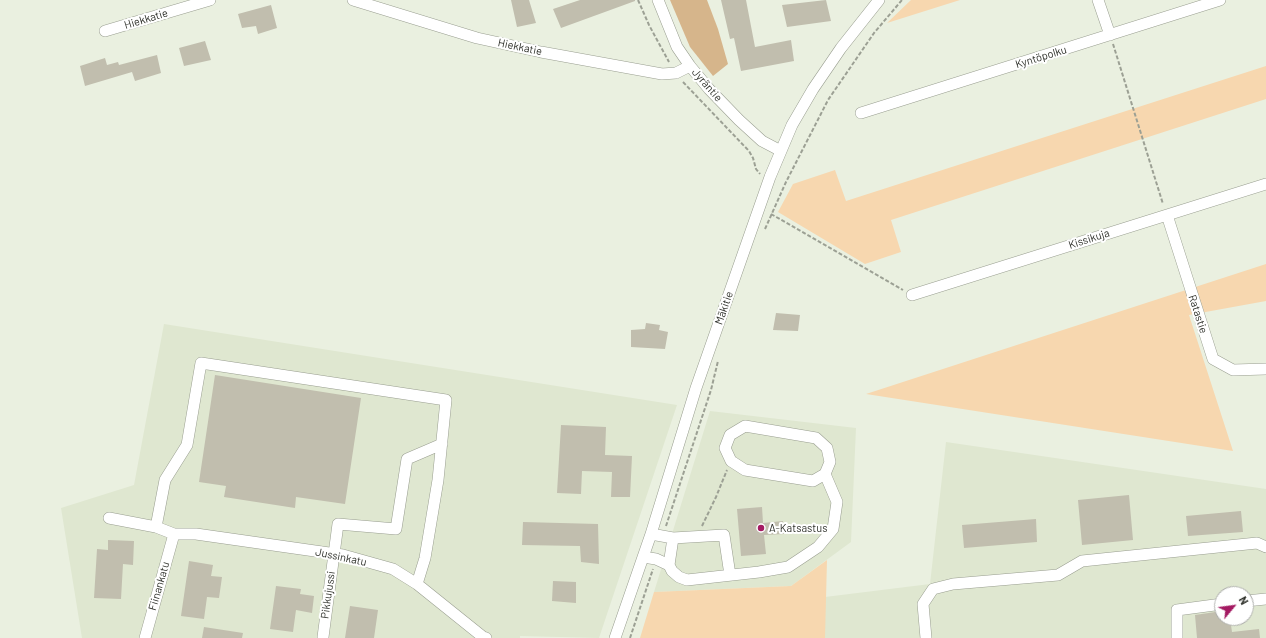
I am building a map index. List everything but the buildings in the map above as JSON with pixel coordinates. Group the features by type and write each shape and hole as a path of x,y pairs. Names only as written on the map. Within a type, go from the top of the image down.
{"street":[{"name":"Hiekkatie","path":"106,31 210,0"},
{"name":"Hiekkatie","path":"353,0 364,2 477,38 541,52 662,74 676,73 690,66"},
{"name":"Jyräntie","path":"658,0 677,46 690,66 709,89 739,120 762,141 781,151"},
{"name":"Mäkitie","path":"615,638 651,534 696,388 770,177 792,125 813,89 841,48 879,0"},
{"path":"1098,0 1110,35"},
{"name":"Kyntöpolku","path":"861,113 1220,0"},
{"name":"Kissikuja","path":"912,295 1266,184"},
{"name":"Ratastie","path":"1166,215 1213,359 1233,370 1266,369"},
{"path":"156,527 165,480 187,445 201,363 446,400 438,480 426,550 417,584"},
{"path":"668,537 669,565 679,577 687,580 788,567 818,547 833,529 838,502 826,474 830,462 827,448 816,438 745,426 730,435 725,448 731,461 745,470 813,481 826,474"},
{"name":"Pikkujussi","path":"323,636 338,524 396,529 407,458 442,444"},
{"path":"109,518 156,527 174,534"},
{"name":"Jussinkatu","path":"174,534 196,534 343,554 393,569 417,584 486,638"},
{"name":"Fiinankatu","path":"145,638 174,534"},
{"path":"651,534 668,537 724,535 730,575"},
{"path":"926,638 923,604 933,589 953,584 1058,575 1082,561 1257,543 1266,547"},
{"path":"643,557 656,559 669,565"},
{"path":"1254,600 1266,599"},
{"path":"1177,638 1177,610 1214,605"}],"path":[{"path":"763,232 786,182 828,100 874,33 902,0"},
{"path":"1110,35 1166,215"},
{"path":"771,214 912,295"},
{"path":"668,537 720,356"},
{"path":"697,536 716,497 731,461"},
{"path":"630,638 656,559"}],"shaded area":[{"path":"670,0 707,0 718,29 728,64 713,76 690,47"},
{"path":"911,0 960,0 887,23"},
{"path":"1266,66 1266,99 891,220 901,252 865,264 778,212 793,184 835,170 846,201"},
{"path":"1266,264 1266,301 1189,315 1233,451 866,394"},
{"path":"164,324 677,405 599,638 520,636 520,638 82,638 61,508 134,485"},
{"path":"710,411 856,428 851,542 791,586 654,592"},
{"path":"946,442 1266,489 1266,638 825,638 825,597 930,584"},
{"path":"827,560 825,638 640,638 654,592 791,586"}],"place":[{"name":"A-Katsastus","path":"761,528"}]}
